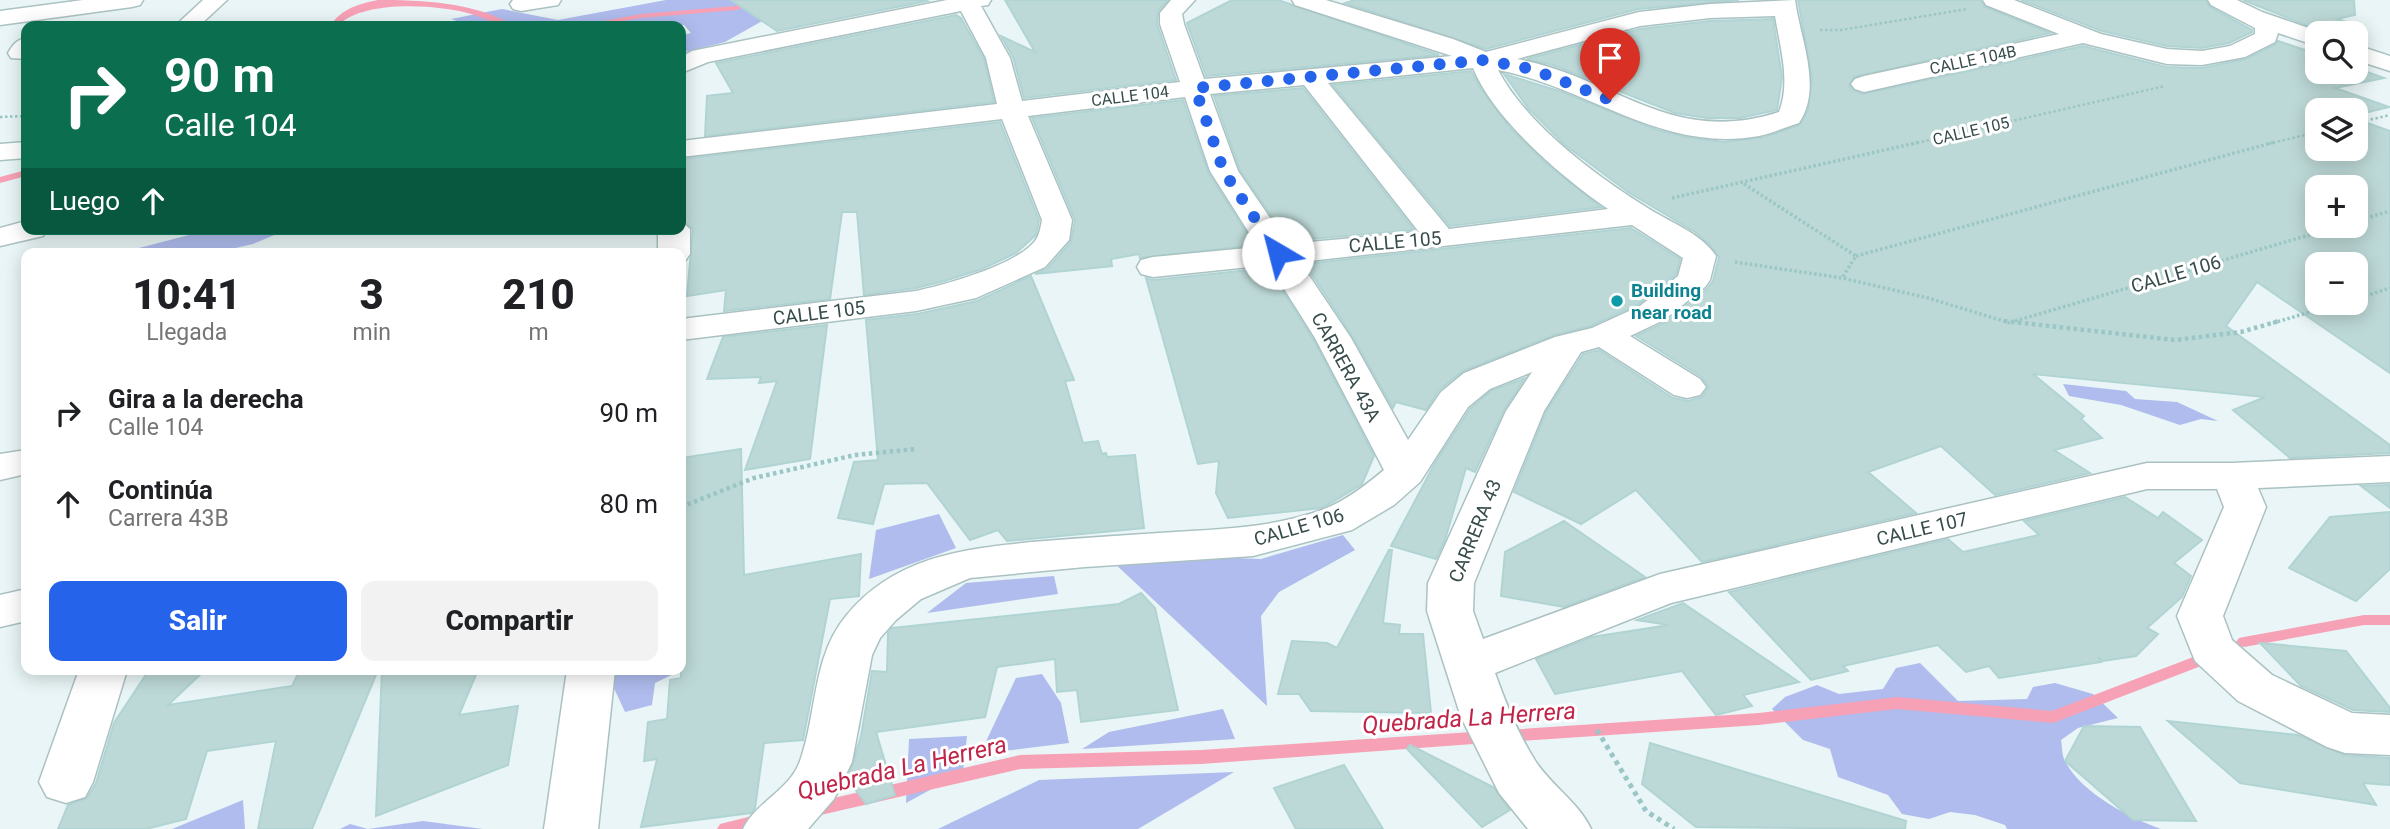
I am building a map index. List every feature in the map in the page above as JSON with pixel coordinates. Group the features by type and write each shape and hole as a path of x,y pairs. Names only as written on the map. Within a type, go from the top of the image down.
{"street":[{"path":"0,18 132,0"},
{"path":"192,21 216,0"},
{"path":"521,4 550,0"},
{"name":"CARRERA 43A","path":"1184,0 1171,13 1172,24 1224,172 1333,338 1406,473"},
{"path":"1303,0 1445,44 1484,60 1532,69 1560,78 1647,117 1676,126 1719,131 1757,128 1790,117 1797,104 1793,51 1786,13"},
{"path":"1998,2 2037,0"},
{"path":"2236,8 2277,0"},
{"path":"686,64 701,56 971,1 998,58 1012,110"},
{"path":"1998,2 2082,36 2155,55 2228,54 2251,48 2267,37 2266,25 2236,8"},
{"path":"2236,8 2305,34"},
{"name":"CALLE 104","path":"686,148 1195,88 1312,79 1402,66 1484,60 1639,19 1710,11 1786,13"},
{"name":"CALLE 104B","path":"1864,84 2082,36"},
{"path":"2368,56 2390,64"},
{"path":"1484,60 1486,72 1516,114 1563,165 1631,211 1681,240 1700,257"},
{"path":"1312,79 1441,239"},
{"name":"CALLE 105","path":"686,329 916,302 964,291 1034,260 1054,240 1057,220 1012,110"},
{"path":"0,152 21,150"},
{"name":"CALLE 105","path":"1153,267 1441,239 1631,211"},
{"path":"0,237 21,232"},
{"name":"CALLE 106","path":"770,829 799,805 815,784 825,762 848,655 861,629 880,608 905,588 938,572 1000,559 1253,542 1337,520 1379,496 1406,473 1454,400 1477,381 1652,313 1693,280 1700,257"},
{"path":"1586,340 1687,387"},
{"name":"CARRERA 43","path":"1564,829 1518,778 1486,717 1450,611 1451,583 1525,411 1586,340"},
{"path":"0,467 21,462"},
{"name":"CALLE 107","path":"1468,664 1660,590 2147,476 2232,476 2390,469"},
{"path":"2232,476 2245,507 2200,616 2212,649 2255,688 2345,733 2390,735"},
{"path":"0,611 21,606"},
{"path":"66,782 101,675"},
{"path":"571,829 591,675"}],"path":[{"path":"1786,13 1841,30 1998,2"},
{"name":"CALLE 105","path":"1631,211 2176,84"},
{"path":"2368,120 2390,115"},
{"path":"0,117 21,116"},
{"path":"1842,278 1856,256 2231,152 2305,135"},
{"path":"1743,184 1856,256"},
{"path":"2368,217 2390,211"},
{"name":"CALLE 106","path":"2011,323 2305,236"},
{"path":"1700,257 1842,278 1928,298 2011,323 2175,340 2241,332 2305,313"},
{"path":"2368,295 2390,288"},
{"path":"686,503 754,478 855,455 916,449"},
{"path":"1597,730 1646,811 1674,829"}],"shaded area":[{"path":"666,0 846,0 766,19 725,42 686,52 686,34 691,33 686,27 686,21 457,21 451,19 502,9 558,20"},
{"path":"189,235 275,235 235,248 139,248"},
{"path":"2063,384 2126,391 2135,399 2177,402 2218,421 2201,419 2180,425 2121,405 2069,396"},
{"path":"939,514 956,548 869,579 876,530"},
{"path":"1343,535 1355,550 1279,592 1261,616 1267,706 1112,561 1208,557 1261,559"},
{"path":"1054,576 1058,594 927,613 966,583"},
{"path":"713,638 702,660 686,668 686,646"},
{"path":"1920,663 1958,701 2027,699 2033,687 2055,683 2093,694 2118,718 2078,728 2061,740 2065,761 2072,773 2094,794 2121,811 2161,829 2007,829 2005,825 1975,815 1950,812 1929,819 1902,814 1888,795 1838,777 1830,749 1803,740 1772,709 1785,697 1817,685 1839,694 1883,689 1896,668"},
{"path":"1042,674 1061,703 1069,743 980,754 1016,678"},
{"path":"608,675 671,675 655,683 652,705 625,712"},
{"path":"1223,709 1235,739 1082,749 1109,732"},
{"path":"967,736 963,772 906,803 909,739"},
{"path":"1234,772 1138,829 938,829 1039,780"},
{"path":"243,800 245,829 172,829"},
{"path":"423,821 483,829 368,829"},
{"path":"350,824 368,829 340,829"}],"building":[{"path":"731,0 924,0 927,1 777,31"},
{"path":"1005,0 1168,0 1158,11 1157,24 1176,80 1024,98 1013,57 1001,36 1035,52"},
{"path":"1232,0 1278,0 1439,55 1206,76 1187,23"},
{"path":"1355,0 1739,0 1638,9 1486,49 1345,3"},
{"path":"1798,0 1980,0 1985,7 2050,33 1854,77 1849,86 1863,94 2083,46 2166,67 2202,68 2246,59 2278,41 2305,50 2305,84 2355,84 2335,88 2363,98 2305,98 2305,161 2368,161 2368,123 2390,131 2390,373 2305,315 2368,315 2368,252 2305,252 2305,315 2257,282 2226,326 2390,445 2390,453 2290,458 2233,410 2265,397 2033,374 2084,416 2081,419 2102,438 2054,450 2090,473 1995,495 1941,446 1868,472 1916,513 1702,562 1636,490 1581,524 1514,492 1546,412 1583,354 1599,350 1673,398 1688,401 1702,397 1709,387 1702,377 1636,336 1666,322 1707,289 1713,281 1719,257 1695,232 1628,192 1565,145 1528,108 1504,74 1562,92 1657,130 1690,138 1724,142 1765,137 1800,125 1808,110 1812,78"},
{"path":"2021,0 2205,0 2210,7 2252,32 2229,43 2202,48 2167,46 2102,31"},
{"path":"2243,0 2354,0 2355,15 2337,19 2343,21 2305,21 2305,25"},
{"path":"956,15 961,18 984,59 994,102 705,136 707,96 733,93 716,63"},
{"path":"1773,19 1782,77 1777,110 1740,118 1706,118 1675,113 1553,65 1527,59 1640,29 1710,21"},
{"path":"1471,71 1511,129 1549,166 1601,207 1450,226 1333,85"},
{"path":"2368,72 2384,78 2368,81"},
{"path":"1303,88 1414,230 1289,241 1240,170 1214,96"},
{"path":"1183,100 1208,172 1254,245 1140,258 1139,254 1111,259 1112,266 1035,274 1047,269 1071,242 1075,220 1032,118"},
{"path":"2368,100 2389,107 2368,112"},
{"path":"1000,122 1039,220 1036,235 1016,253 982,269 916,288 864,295 857,212 842,212 830,299 724,311 726,290 687,296 693,229 686,223 686,159"},
{"path":"1631,228 1680,259 1676,274 1639,304 1591,326 1554,335 1463,371 1439,390 1426,410 1396,402 1393,408 1353,337 1305,264"},
{"path":"1268,268 1313,339 1374,456 1362,484 1321,508 1228,518 1216,493 1219,461 1198,464 1146,278 1153,280"},
{"path":"1031,276 1074,380 1065,381 1083,443 1098,441 1102,454 1106,453 1107,457 1135,455 1144,528 1007,541 998,530 970,540 927,483 884,484 873,524 838,518 854,462 878,460 866,320 917,314 977,301"},
{"path":"827,325 810,459 745,470 777,381 759,383 761,377 707,379 723,337"},
{"path":"1525,378 1504,410 1475,472 1466,468 1445,540 1436,559 1391,546 1435,463 1470,409 1491,391"},
{"path":"741,449 744,575 861,554 859,596 830,599 803,740 764,743 755,808 751,813 641,827 657,759 644,761 648,722 667,719 670,680 686,675 686,457"},
{"path":"2390,485 2390,508 2361,486"},
{"path":"2125,497 2158,518 2163,512 2202,540 2174,563 2191,576 2182,597 2147,628 2158,634 2136,656 2103,661 2098,657 2101,662 1999,678 1989,666 1966,672 1938,645 1843,666 1848,671 1811,680 1729,592 1948,539 1963,552 2039,535 2024,521"},
{"path":"2390,512 2390,569 2356,601 2289,568 2330,517"},
{"path":"1564,521 1645,577 1564,607 1501,596 1505,552"},
{"path":"1389,550 1392,550 1383,623 1400,625 1399,634 1423,634 1431,713 1311,711 1299,694 1278,694 1292,641 1327,643 1337,648"},
{"path":"1141,593 1155,608 1178,710 1081,722 1077,690 1057,692 1055,659 997,667 985,717 876,732 895,795 866,804 848,779 861,736 872,671 887,672 888,633 892,628 1119,604"},
{"path":"1683,603 1799,682 1743,695 1752,706 1716,715 1682,671 1555,694 1536,659 1592,637 1669,625 1637,620"},
{"path":"2260,643 2346,651 2390,708 2390,712 2353,710 2301,686"},
{"path":"146,675 200,675 168,705 292,686 298,675 376,675 312,829 258,829 276,741 207,751 186,819 146,829 58,829 68,805 87,798 96,783 114,723"},
{"path":"382,675 476,675 459,715 518,706 508,765 376,816"},
{"path":"2168,721 2298,735 2344,755 2390,758 2390,785 2363,783 2376,805 2240,783"},
{"path":"2084,726 2140,727 2196,821 2133,820 2065,761"},
{"path":"1650,743 1906,821 1905,829 1696,827 1642,784"},
{"path":"1410,745 1493,787 1510,810 1482,827 1407,749"},
{"path":"1344,765 1383,829 1296,829 1274,788"}],"waterway":[{"path":"337,21 350,10 389,0"},
{"path":"390,0 467,11 497,21"},
{"path":"610,21 737,8 753,0"},
{"path":"0,180 21,174"},
{"name":"Quebrada La Herrera","path":"2244,642 2364,620 2390,620"},
{"name":"Quebrada La Herrera","path":"1506,736 1759,719 1897,703 2053,717 2209,657"},
{"name":"Quebrada La Herrera","path":"812,810 1020,762 1201,757 1487,737"},
{"name":"Quebrada La Herrera","path":"726,829 760,821"}],"place":[{"name":"Building near road","path":"1617,301"}],"route":[{"path":"1278,253 1224,172 1195,88 1312,79 1402,66 1484,60 1532,69 1610,100"}]}
